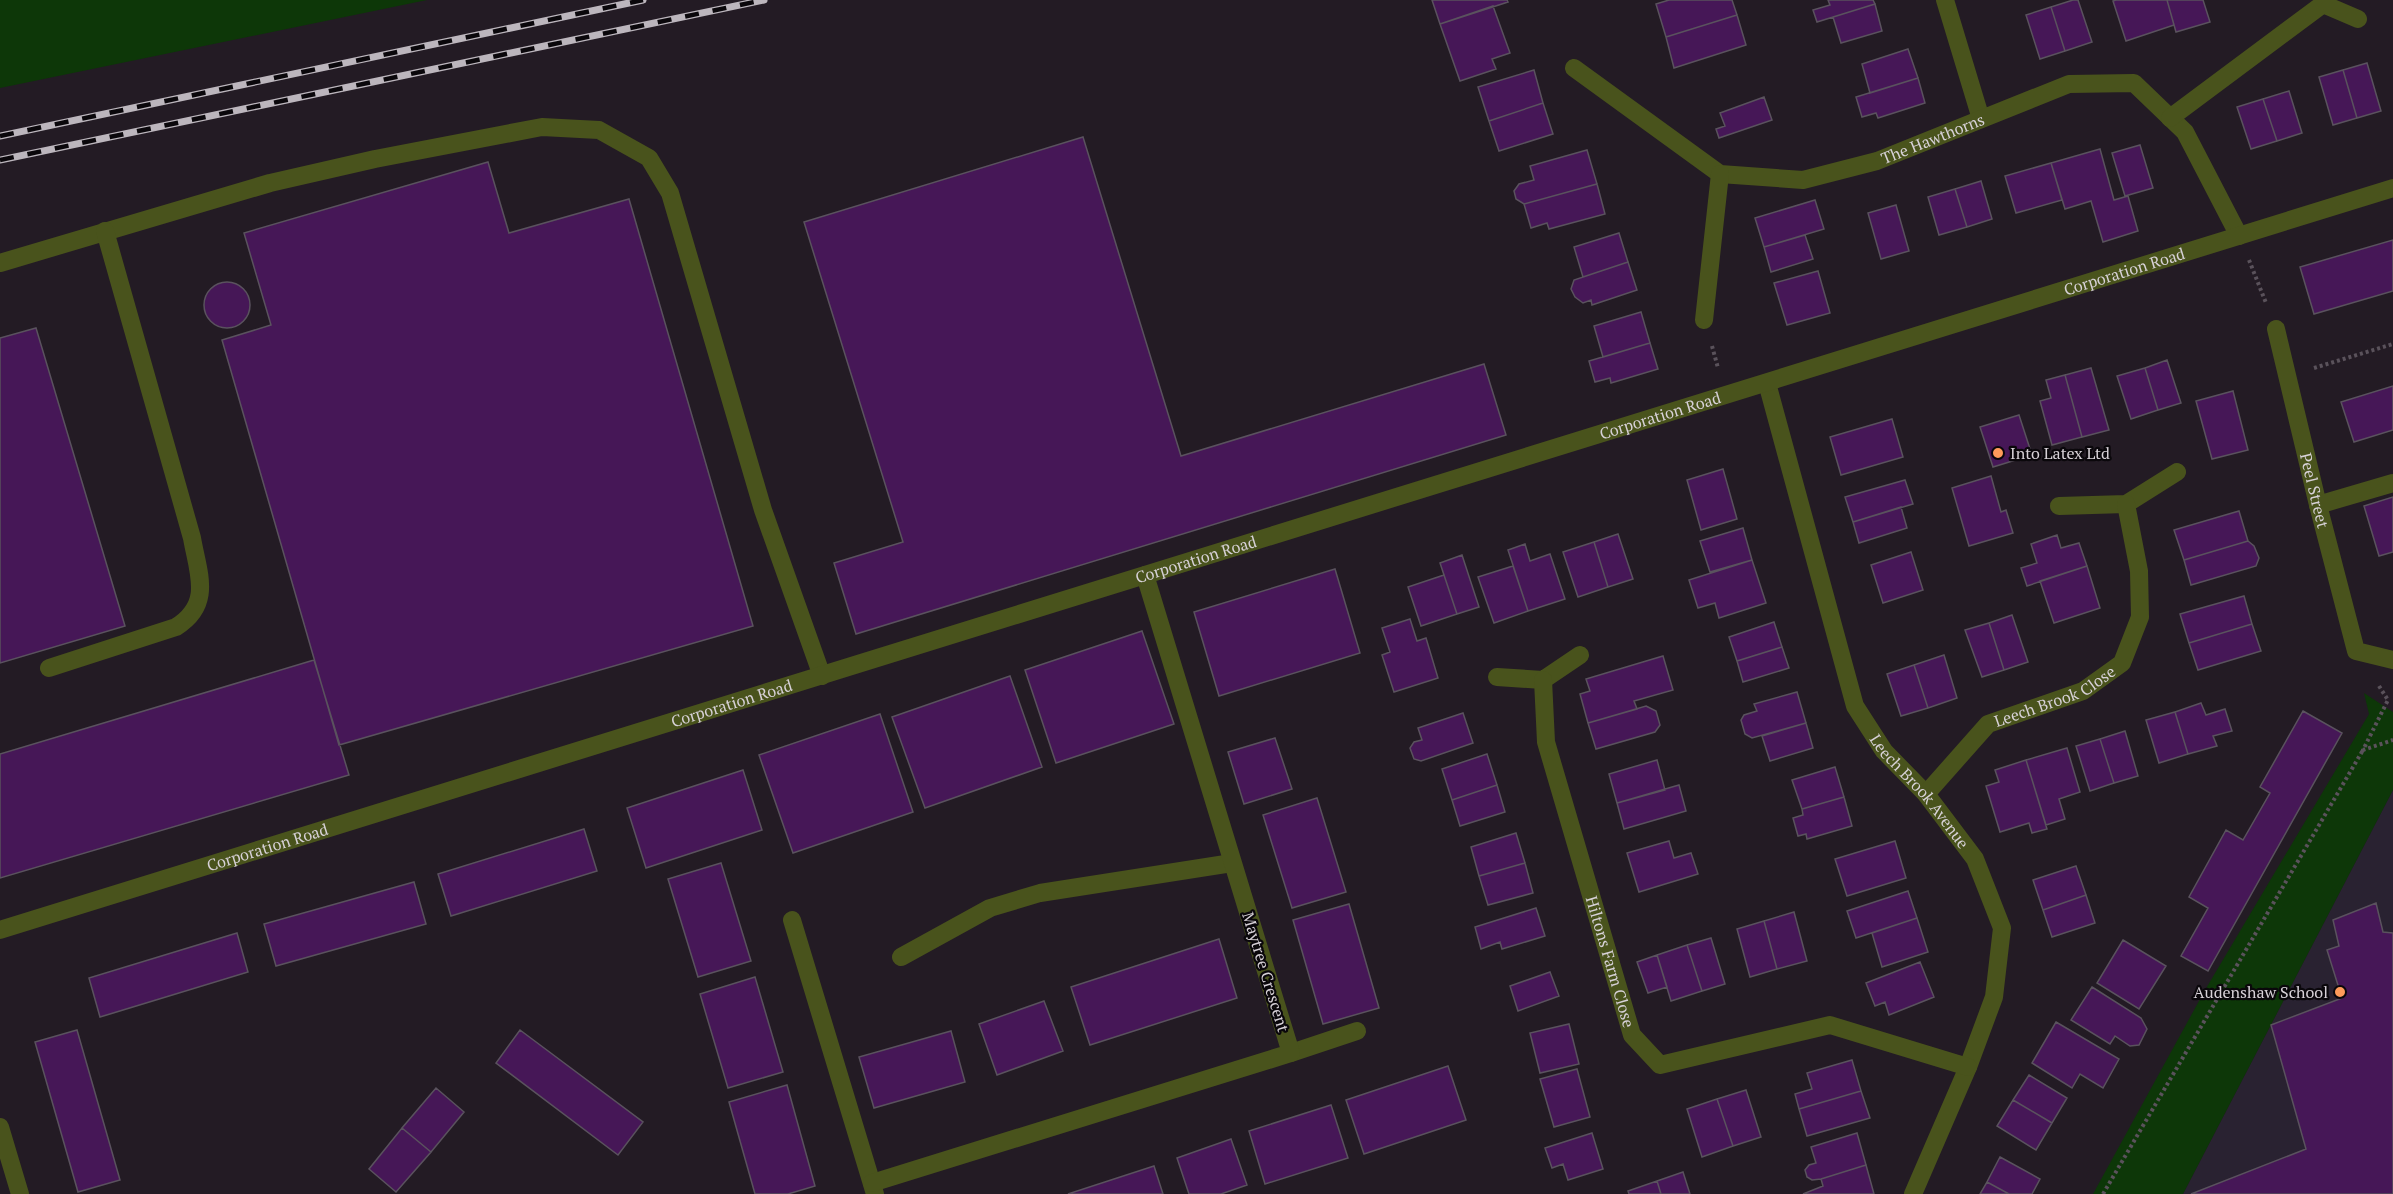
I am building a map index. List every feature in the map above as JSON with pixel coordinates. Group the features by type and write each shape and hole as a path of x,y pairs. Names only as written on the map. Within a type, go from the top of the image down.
{"street":[{"path":"1945,0 1981,119"},
{"path":"2170,118 2323,2 2358,19"},
{"path":"1574,68 1720,174 1704,320"},
{"name":"The Hawthorns","path":"1720,174 1803,180 1877,161 2069,84 2134,83 2185,132 2239,236"},
{"path":"0,263 270,183 375,159 542,127 599,130 649,158 670,194 763,510 822,676"},
{"name":"Corporation Road","path":"0,930 2393,188"},
{"path":"49,668 176,627 190,618 201,597 200,576 192,538 105,231"},
{"name":"Peel Street","path":"2276,329 2318,506 2356,651"},
{"name":"Leech Brook Avenue","path":"1767,382 1855,706 1884,752 1926,794 1975,859 2002,928 1994,997 1968,1067 1913,1194"},
{"path":"2059,506 2126,504 2177,472"},
{"path":"2318,506 2393,483"},
{"name":"Leech Brook Close","path":"1926,794 1988,724 2083,691 2122,663 2140,617 2139,572 2126,504"},
{"name":"Maytree Crescent","path":"874,1189 1291,1053 1145,575"},
{"path":"2356,651 2393,660"},
{"path":"1497,677 1543,680 1580,656"},
{"name":"Hiltons Farm Close","path":"1543,680 1546,742 1632,1035 1660,1065 1830,1025 1968,1067"},
{"path":"901,957 990,908 1040,892 1233,863"},
{"path":"792,920 874,1189"},
{"path":"1291,1053 1357,1031"},
{"path":"0,1127 20,1194"}],"path":[{"path":"2239,236 2276,329"},
{"path":"1704,320 1726,395"},
{"path":"2288,376 2393,344"},
{"path":"2103,1194 2363,750 2388,700 2356,651"},
{"path":"2363,750 2393,740"}],"shaded area":[{"name":"Audenshaw School","path":"2393,790 2393,1194 2183,1194"}],"green space":[{"path":"0,0 427,0 0,88"},
{"path":"2364,693 2393,712 2393,790 2183,1194 2093,1194 2205,990 2369,714"}],"building":[{"path":"1432,0 1507,0 1508,2 1440,24"},
{"path":"1669,0 1732,0 1737,15 1666,37 1656,4"},
{"path":"1828,0 1873,0 1875,4 1817,22 1813,10 1830,5"},
{"path":"2078,0 2092,42 2065,51 2051,7"},
{"path":"2167,0 2174,25 2126,41 2113,1"},
{"path":"2167,0 2203,0 2210,22 2176,32"},
{"path":"1875,4 1882,31 1841,43 1833,17"},
{"path":"1493,6 1510,53 1492,59 1496,69 1460,81 1440,24"},
{"path":"2051,7 2065,51 2040,59 2026,15"},
{"path":"1737,15 1746,45 1674,68 1666,37"},
{"path":"1908,49 1918,78 1870,93 1862,64"},
{"path":"2367,63 2381,111 2357,118 2343,70"},
{"path":"1534,70 1543,103 1489,121 1478,87"},
{"path":"2343,70 2357,118 2333,125 2319,77"},
{"path":"1918,78 1925,103 1878,118 1876,113 1862,117 1856,97"},
{"path":"2289,91 2302,133 2277,141 2263,99"},
{"path":"1764,97 1772,120 1719,138 1716,129 1725,126 1720,113"},
{"path":"2263,99 2277,141 2251,149 2237,107"},
{"path":"1543,103 1553,134 1499,151 1489,121"},
{"path":"1083,137 1181,456 1484,364 1506,435 856,634 834,563 903,542 804,222"},
{"path":"2140,145 2153,188 2125,196 2112,153"},
{"path":"2100,149 2114,200 2128,196 2138,231 2103,242 2091,201 2065,209 2051,163"},
{"path":"1587,150 1597,184 1524,204 1516,199 1514,191 1519,184 1534,180 1530,166"},
{"path":"488,162 509,233 629,199 753,626 339,745 222,340 271,325 244,233"},
{"path":"2051,163 2062,200 2016,213 2005,176"},
{"path":"1981,181 1992,219 1967,227 1955,189"},
{"path":"1597,184 1605,214 1549,229 1547,223 1531,228 1524,204"},
{"path":"1955,189 1967,227 1939,235 1928,197"},
{"path":"1815,200 1824,229 1764,247 1755,218"},
{"path":"1896,205 1909,251 1881,259 1868,213"},
{"path":"1619,233 1628,262 1583,277 1574,247"},
{"path":"1805,235 1813,259 1771,272 1764,247"},
{"path":"2393,240 2393,291 2314,314 2300,267"},
{"path":"1628,262 1637,290 1592,305 1591,300 1583,303 1575,297 1571,289 1574,280"},
{"path":"1818,271 1830,313 1787,325 1774,283"},
{"path":"227,282 243,289 250,305 243,321 227,328 211,321 204,305 211,289"},
{"path":"1641,312 1650,343 1603,357 1594,326"},
{"path":"36,328 125,626 0,663 0,338"},
{"path":"1650,343 1658,369 1611,383 1610,378 1595,382 1589,361"},
{"path":"2167,360 2181,403 2158,410 2145,368"},
{"path":"2091,368 2109,430 2082,437 2065,375"},
{"path":"2145,368 2158,410 2131,419 2117,376"},
{"path":"2065,375 2082,437 2052,445 2040,401 2051,398 2046,380"},
{"path":"2393,386 2393,430 2354,442 2341,402"},
{"path":"2233,391 2248,450 2212,459 2196,401"},
{"path":"2019,415 2032,455 1993,467 1980,427"},
{"path":"1892,419 1903,457 1841,475 1830,437"},
{"path":"1723,469 1737,519 1701,530 1687,480"},
{"path":"1991,476 2001,512 2006,510 2013,533 1969,546 1952,488"},
{"path":"1905,480 1913,504 1853,522 1845,497"},
{"path":"2393,497 2393,552 2379,556 2364,506"},
{"path":"1901,507 1907,528 1859,543 1853,522"},
{"path":"2239,511 2248,541 2184,560 2174,530"},
{"path":"1743,528 1752,560 1710,572 1700,541"},
{"path":"1618,534 1633,579 1608,587 1594,542"},
{"path":"2057,535 2061,548 2079,543 2087,566 2027,586 2021,568 2037,563 2031,544"},
{"path":"2248,541 2254,546 2259,558 2256,566 2191,585 2184,560"},
{"path":"1594,542 1608,587 1578,597 1563,552"},
{"path":"1525,544 1530,561 1550,554 1565,599 1528,611 1508,550"},
{"path":"1911,552 1923,590 1883,603 1871,565"},
{"path":"1462,555 1479,607 1457,614 1440,563"},
{"path":"1752,560 1766,603 1719,618 1715,603 1698,608 1689,580"},
{"path":"1513,566 1528,611 1494,623 1478,577"},
{"path":"2087,566 2100,608 2054,623 2040,581"},
{"path":"1335,569 1360,653 1219,696 1194,612"},
{"path":"1444,575 1457,614 1421,626 1408,587"},
{"path":"2244,596 2252,624 2189,643 2180,614"},
{"path":"2012,615 2028,662 2004,670 1989,623"},
{"path":"1410,619 1417,641 1426,638 1438,678 1394,692 1382,655 1390,652 1382,628"},
{"path":"1774,622 1782,647 1737,661 1729,637"},
{"path":"1989,623 2004,670 1982,677 1965,630"},
{"path":"2252,624 2261,651 2198,670 2189,643"},
{"path":"1142,631 1174,724 1056,763 1025,670"},
{"path":"1782,647 1789,668 1743,682 1737,661"},
{"path":"1944,655 1957,698 1928,708 1914,665"},
{"path":"1663,656 1673,690 1634,701 1637,709 1588,723 1580,694 1590,691 1586,679"},
{"path":"314,660 349,775 0,878 0,754"},
{"path":"1914,665 1928,708 1901,716 1887,674"},
{"path":"1010,676 1042,767 925,808 892,717"},
{"path":"1797,692 1806,723 1752,738 1745,734 1741,720 1744,715 1757,711 1754,704"},
{"path":"2201,703 2206,715 2225,709 2232,731 2213,736 2217,746 2188,754 2175,712"},
{"path":"1646,706 1656,711 1660,725 1655,732 1596,749 1588,723"},
{"path":"2303,711 2342,733 2208,971 2181,956 2208,908 2189,897 2226,830 2243,840 2270,793 2260,787"},
{"path":"2175,712 2188,754 2159,763 2146,720"},
{"path":"1463,713 1473,743 1421,761 1414,759 1410,748 1414,742 1422,740 1418,728"},
{"path":"880,714 913,812 793,853 759,755"},
{"path":"1806,723 1813,748 1770,761 1762,736"},
{"path":"2125,731 2138,776 2114,783 2100,739"},
{"path":"1275,738 1292,789 1244,804 1228,752"},
{"path":"2100,739 2114,783 2090,791 2076,746"},
{"path":"2067,748 2080,792 2059,799 2065,819 2046,825 2026,760"},
{"path":"1487,754 1497,785 1452,800 1442,769"},
{"path":"1657,760 1665,790 1617,803 1609,774"},
{"path":"2026,760 2047,829 2032,833 2029,823 2000,832 1986,786 1999,782 1995,770"},
{"path":"1835,767 1844,797 1802,809 1792,780"},
{"path":"743,770 762,830 646,868 627,808"},
{"path":"1497,785 1505,812 1460,826 1452,800"},
{"path":"1679,785 1686,811 1624,829 1617,803"},
{"path":"1844,797 1852,826 1807,839 1806,834 1798,836 1793,818 1803,815 1802,809"},
{"path":"1317,798 1346,892 1292,908 1263,815"},
{"path":"584,829 597,871 451,916 438,874"},
{"path":"1516,833 1525,863 1479,876 1471,847"},
{"path":"1669,841 1674,858 1691,853 1698,874 1639,892 1627,853"},
{"path":"1895,841 1906,878 1847,896 1835,859"},
{"path":"721,863 751,961 698,977 668,879"},
{"path":"1525,863 1533,893 1488,905 1479,876"},
{"path":"2076,866 2086,895 2043,910 2033,880"},
{"path":"414,882 426,924 276,966 264,924"},
{"path":"1908,891 1917,918 1856,938 1847,911"},
{"path":"2086,895 2095,923 2052,937 2043,910"},
{"name":"Audenshaw School","path":"2376,903 2383,932 2393,933 2393,1194 2191,1194 2306,1149 2271,1025 2342,998 2327,950 2339,946 2333,920"},
{"path":"1349,904 1379,1008 1323,1024 1293,920"},
{"path":"1536,908 1545,936 1502,949 1500,942 1481,949 1475,927"},
{"path":"1794,912 1807,961 1777,969 1764,921"},
{"path":"1917,918 1928,952 1882,967 1872,933"},
{"path":"1764,921 1777,969 1750,977 1737,929"},
{"path":"237,933 248,972 100,1017 89,978"},
{"path":"1711,938 1725,984 1702,991 1687,945"},
{"path":"1219,939 1237,998 1090,1045 1071,987"},
{"path":"2123,940 2166,966 2139,1009 2097,983"},
{"path":"1687,945 1702,991 1671,1001 1657,955"},
{"path":"1657,955 1667,987 1648,993 1637,962"},
{"path":"1920,962 1934,997 1889,1015 1885,1002 1875,1006 1866,983"},
{"path":"1550,972 1559,996 1518,1011 1510,986"},
{"path":"755,977 783,1072 728,1088 700,994"},
{"path":"2092,987 2141,1018 2147,1029 2139,1045 2130,1046 2115,1036 2110,1044 2071,1020"},
{"path":"1044,1001 1063,1051 997,1075 979,1024"},
{"path":"2056,1022 2119,1059 2103,1088 2080,1074 2072,1088 2032,1063"},
{"path":"1569,1024 1579,1064 1540,1073 1530,1033"},
{"path":"77,1030 120,1180 78,1192 35,1042"},
{"path":"520,1030 643,1122 618,1155 496,1063"},
{"path":"951,1031 965,1082 874,1108 859,1057"},
{"path":"1852,1060 1861,1091 1799,1109 1795,1094 1812,1089 1807,1073"},
{"path":"1448,1066 1466,1120 1364,1154 1346,1100"},
{"path":"1577,1069 1590,1117 1554,1127 1540,1079"},
{"path":"2029,1075 2067,1098 2052,1123 2013,1100"},
{"path":"787,1085 815,1186 788,1194 755,1194 729,1102"},
{"path":"436,1088 464,1112 431,1152 402,1128"},
{"path":"1746,1090 1761,1137 1733,1146 1717,1099"},
{"path":"1861,1091 1870,1118 1807,1136 1799,1109"},
{"path":"1717,1099 1733,1146 1702,1157 1687,1109"},
{"path":"2013,1100 2052,1123 2036,1150 1997,1126"},
{"path":"1331,1105 1348,1158 1265,1184 1249,1131"},
{"path":"402,1128 431,1152 396,1192 369,1169"},
{"path":"1592,1133 1603,1169 1568,1180 1563,1164 1552,1168 1545,1148"},
{"path":"1857,1133 1866,1165 1821,1179 1812,1180 1807,1177 1805,1170 1809,1165 1816,1163 1811,1147"},
{"path":"1231,1139 1247,1185 1221,1194 1189,1194 1177,1158"},
{"path":"2000,1157 2040,1179 2032,1194 2009,1194 1987,1182"},
{"path":"1866,1165 1874,1194 1803,1194 1823,1186 1821,1179"},
{"path":"1154,1166 1163,1194 1068,1194"},
{"path":"1683,1172 1690,1194 1661,1194 1657,1181"},
{"path":"1657,1181 1661,1194 1629,1194 1628,1191"},
{"path":"1987,1182 2009,1194 1980,1194"}],"railway":[{"path":"0,136 643,0"},
{"path":"0,160 764,0"}],"place":[{"name":"Into Latex Ltd","path":"1998,453"},
{"name":"Audenshaw School","path":"2340,992"}]}
